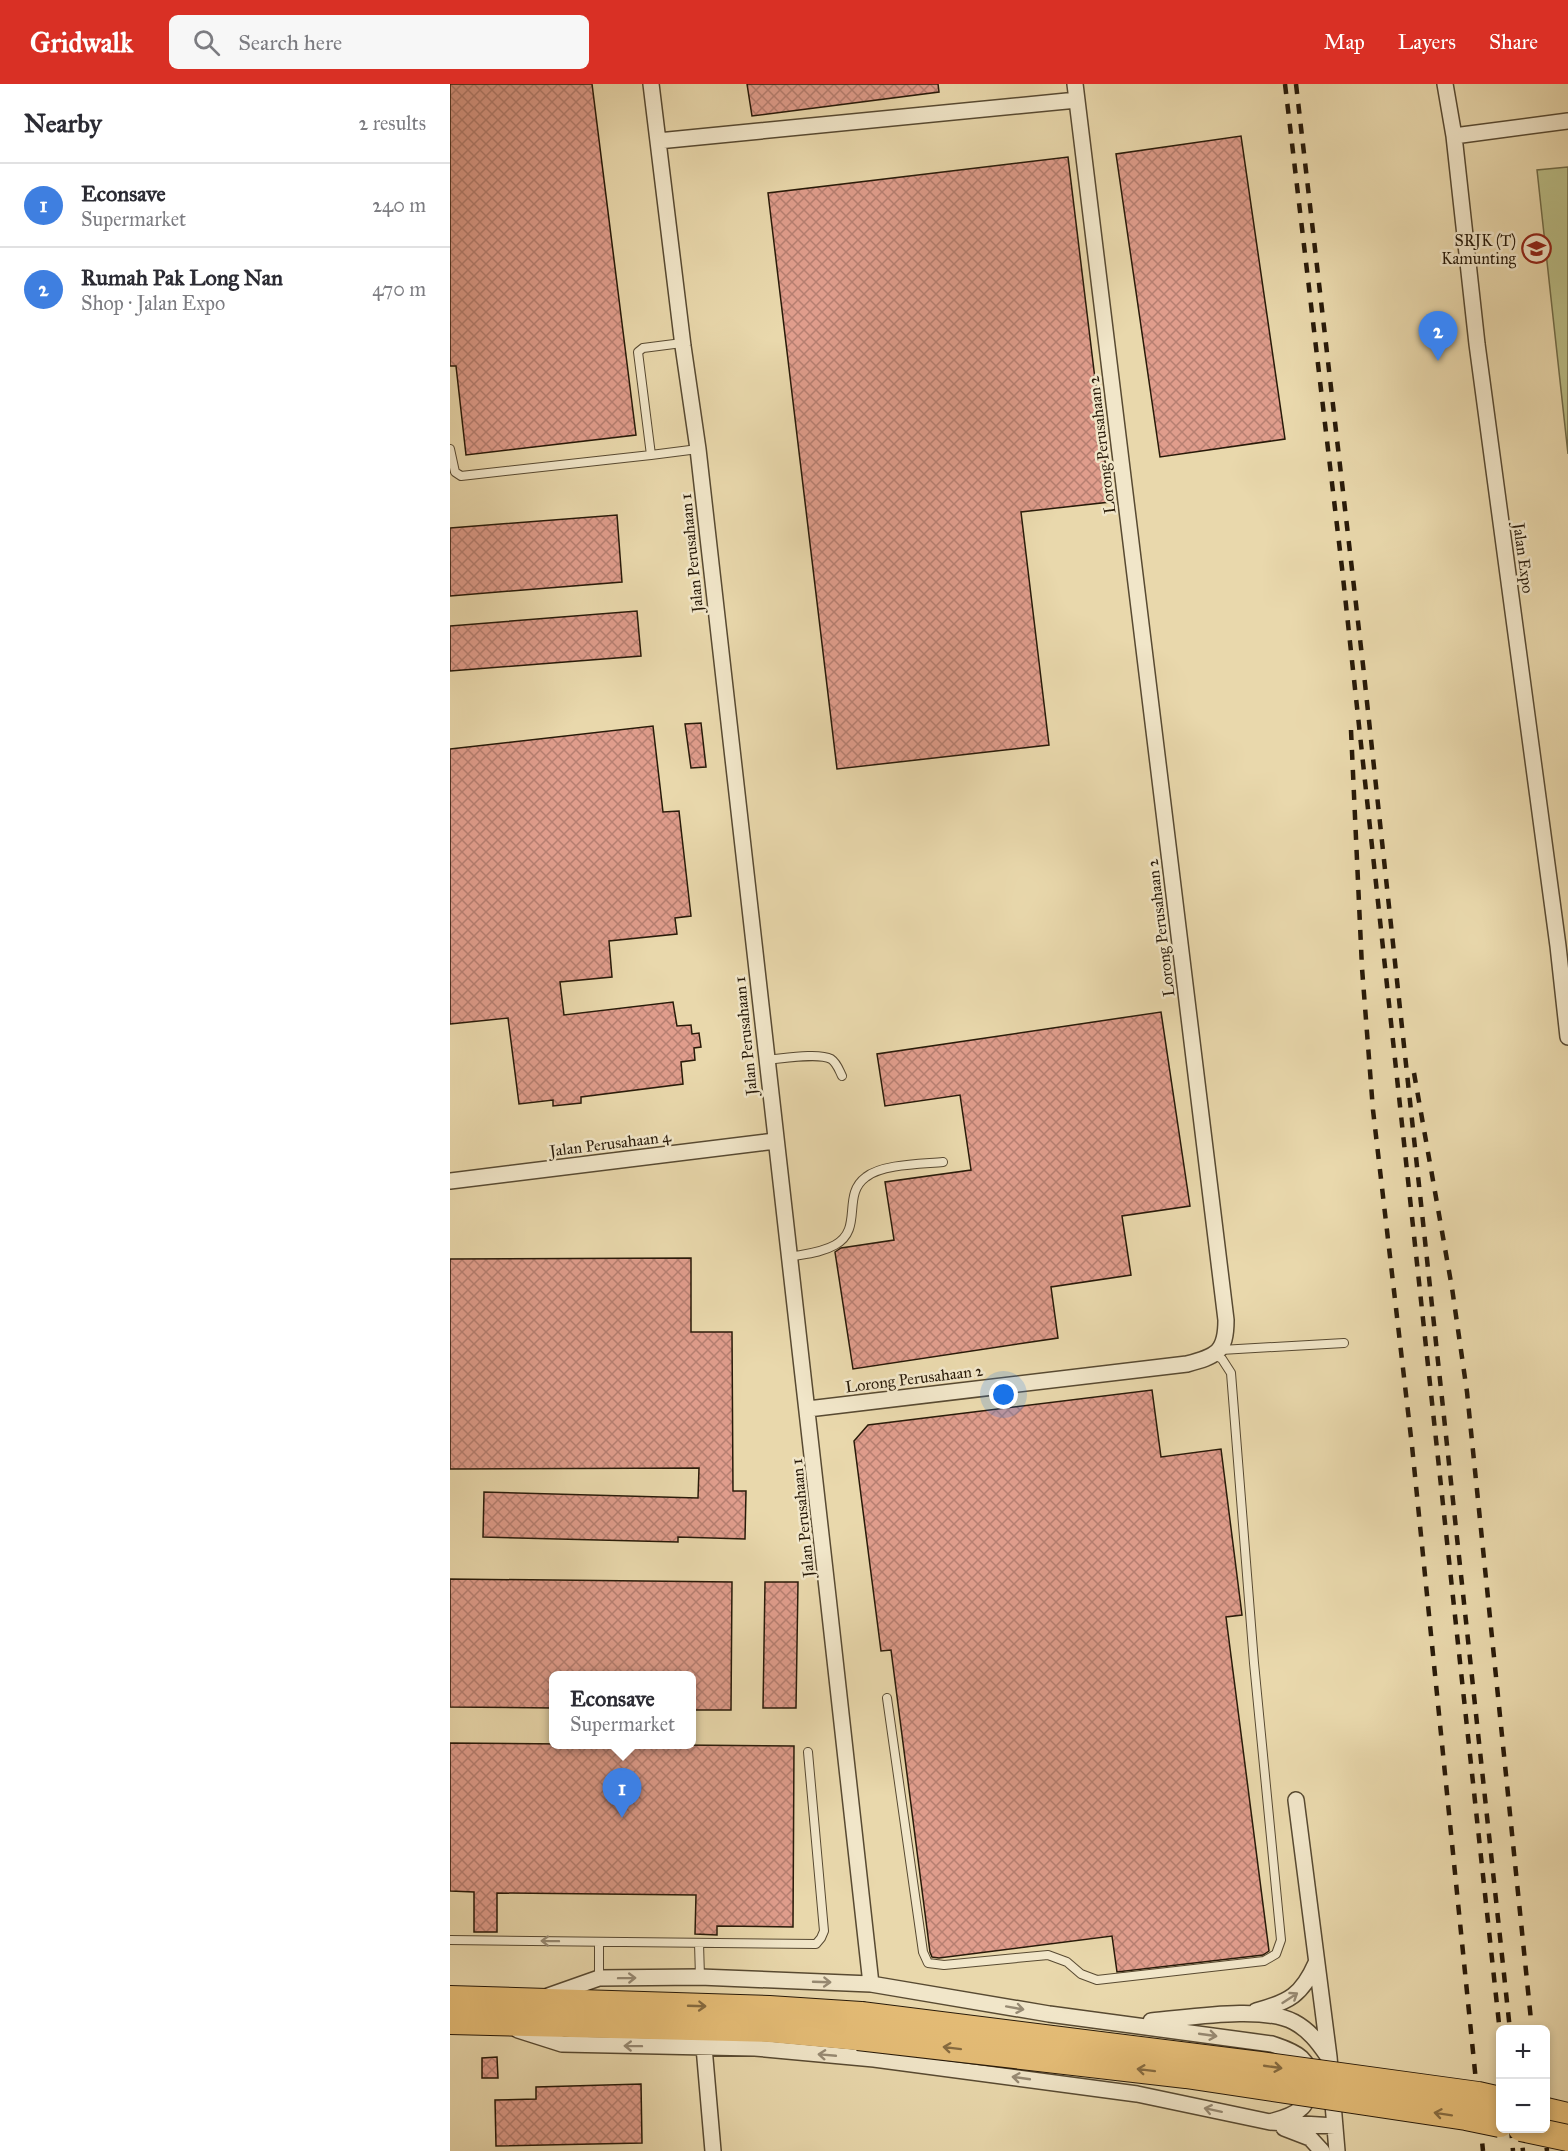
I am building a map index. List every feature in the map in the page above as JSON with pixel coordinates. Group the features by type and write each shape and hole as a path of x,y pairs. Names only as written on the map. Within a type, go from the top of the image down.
{"main road":[{"path":"450,1999 769,2009 860,2026 1496,2123"},
{"path":"450,2021 770,2029 860,2026 1260,2065 1496,2099"},
{"path":"1550,2112 1568,2116"},
{"path":"1544,2133 1568,2138"}],"street":[{"name":"Jalan Perusahaan 1","path":"651,84 682,343 698,449 871,1984"},
{"name":"Lorong Perusahaan 2","path":"808,1409 1187,1364 1218,1352 1226,1336 1226,1320 1075,84"},
{"name":"Jalan Expo","path":"1445,84 1454,136 1477,344 1558,946 1568,1037"},
{"path":"658,141 1077,100"},
{"path":"1454,136 1568,121"},
{"name":"Jalan Perusahaan 4","path":"450,1181 775,1141"},
{"path":"1296,1800 1329,2057 1337,2151"},
{"path":"1247,2013 1286,2002 1300,1990 1309,1978 1316,1962"},
{"path":"531,2001 599,1978 700,1977 871,1984 1118,2023 1272,2044 1294,2051 1305,2061 1311,2079 1306,2103 1299,2111 1270,2122"},
{"path":"1118,2023 1247,2013 1271,2015 1293,2022 1312,2035 1329,2057"},
{"path":"494,2022 562,2044 755,2048 874,2059 1137,2094 1270,2122 1335,2126"},
{"path":"704,2047 713,2151"},
{"path":"1270,2122 1310,2138 1322,2151"}],"lane":[{"path":"651,456 638,352 643,348 682,343"},
{"path":"450,452 455,472 461,476 698,449"},
{"path":"766,1060 819,1056 831,1059 838,1066 842,1076"},
{"path":"789,1257 836,1245 848,1233 852,1215 852,1197 857,1185 867,1175 885,1168 943,1162"},
{"path":"887,1698 922,1952 928,1963 944,1965 1048,1955 1067,1962 1081,1974 1097,1980 1263,1961 1276,1954 1281,1940 1254,1663 1231,1373 1218,1352 1344,1343"},
{"path":"450,1940 816,1944 824,1931 808,1752"},
{"path":"599,1942 599,1978"},
{"path":"699,1943 700,1977"}],"green space":[{"path":"1568,167 1568,454 1537,170"}],"building":[{"path":"450,84 592,84 636,435 466,455 456,366 450,366"},
{"path":"747,84 938,84 939,92 752,116"},
{"path":"1241,136 1285,439 1160,457 1116,154"},
{"path":"1068,157 1110,502 1021,512 1049,745 837,769 768,193"},
{"path":"617,515 622,582 450,596 450,528"},
{"path":"637,611 641,656 450,671 450,626"},
{"path":"701,723 706,767 691,768 685,724"},
{"path":"653,726 663,812 679,811 691,916 675,918 677,934 609,941 612,977 560,982 564,1015 673,1002 677,1026 691,1025 692,1034 699,1033 701,1047 694,1048 695,1060 681,1062 683,1084 581,1097 581,1103 553,1106 553,1100 519,1104 508,1018 450,1024 450,749"},
{"path":"1161,1012 1190,1206 1122,1216 1131,1275 1051,1287 1058,1338 853,1369 835,1252 841,1248 894,1240 885,1182 971,1170 960,1095 885,1106 877,1054"},
{"path":"691,1258 691,1332 732,1332 733,1491 746,1491 745,1539 678,1537 678,1542 483,1537 484,1492 698,1498 699,1468 450,1469 450,1259"},
{"path":"1152,1390 1161,1457 1221,1449 1242,1615 1226,1617 1269,1951 1263,1955 1117,1972 1112,1936 939,1958 932,1957 891,1650 881,1651 854,1441 868,1425"},
{"path":"450,1579 732,1582 731,1710 696,1710 696,1671 549,1671 549,1708 450,1707"},
{"path":"765,1582 798,1582 796,1708 763,1708"},
{"path":"450,1743 549,1744 549,1749 696,1749 696,1745 794,1746 793,1927 717,1926 717,1935 695,1934 696,1895 497,1893 497,1932 474,1932 474,1892 450,1891"},
{"path":"497,2057 498,2078 482,2078 482,2058"},
{"path":"641,2084 642,2143 496,2146 495,2100 536,2099 536,2087"}],"railway":[{"path":"1285,84 1342,568 1499,2025"},
{"path":"1296,84 1363,665 1509,2025"},
{"path":"1351,730 1362,968 1373,1110 1412,1446 1483,2151"},
{"path":"1414,1073 1452,1288 1467,1392 1531,2025"},
{"path":"1511,2133 1513,2151"},
{"path":"1521,2133 1523,2151"},
{"path":"1545,2133 1547,2151"}],"place":[{"name":"SRJK (T) Kamunting","path":"1537,249"},
{"name":"Rumah Pak Long Nan","path":"1438,361"},
{"name":"Econsave","path":"622,1818"}]}
